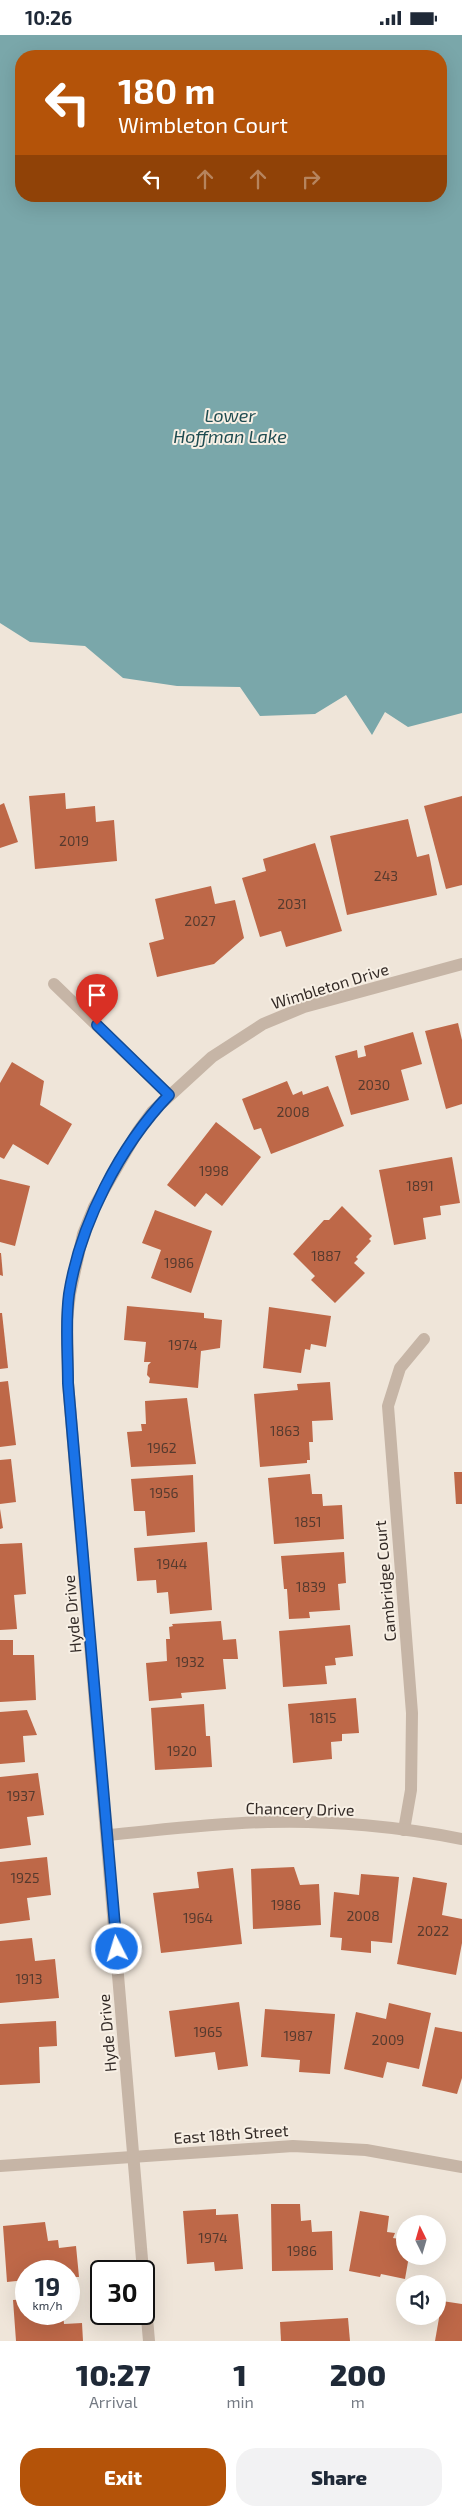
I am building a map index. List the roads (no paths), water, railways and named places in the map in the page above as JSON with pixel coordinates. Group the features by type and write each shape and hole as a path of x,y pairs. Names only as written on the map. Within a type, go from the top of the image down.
{"street":[{"name":"Wimbleton Drive","path":"169,1095 212,1057 264,1024 304,1007 462,964"},
{"path":"54,984 169,1095"},
{"name":"Hyde Drive","path":"142,2260 108,1835 68,1383 67,1319 70,1294 83,1234 94,1207 138,1131 169,1095"},
{"name":"Cambridge Court","path":"404,1830 411,1790 412,1713 388,1406 400,1368 424,1339"},
{"name":"Chancery Drive","path":"108,1835 267,1822 307,1822 404,1830 462,1839"},
{"name":"East 18th Street","path":"0,2166 293,2146 366,2150 462,2167"},
{"path":"147,2325 148,2341"}],"water":[{"name":"Lower Hoffman Lake","path":"0,35 462,35 462,713 408,727 385,712 372,735 346,695 315,714 260,716 240,687 177,686 123,678 85,646 30,642 0,623"}]}
